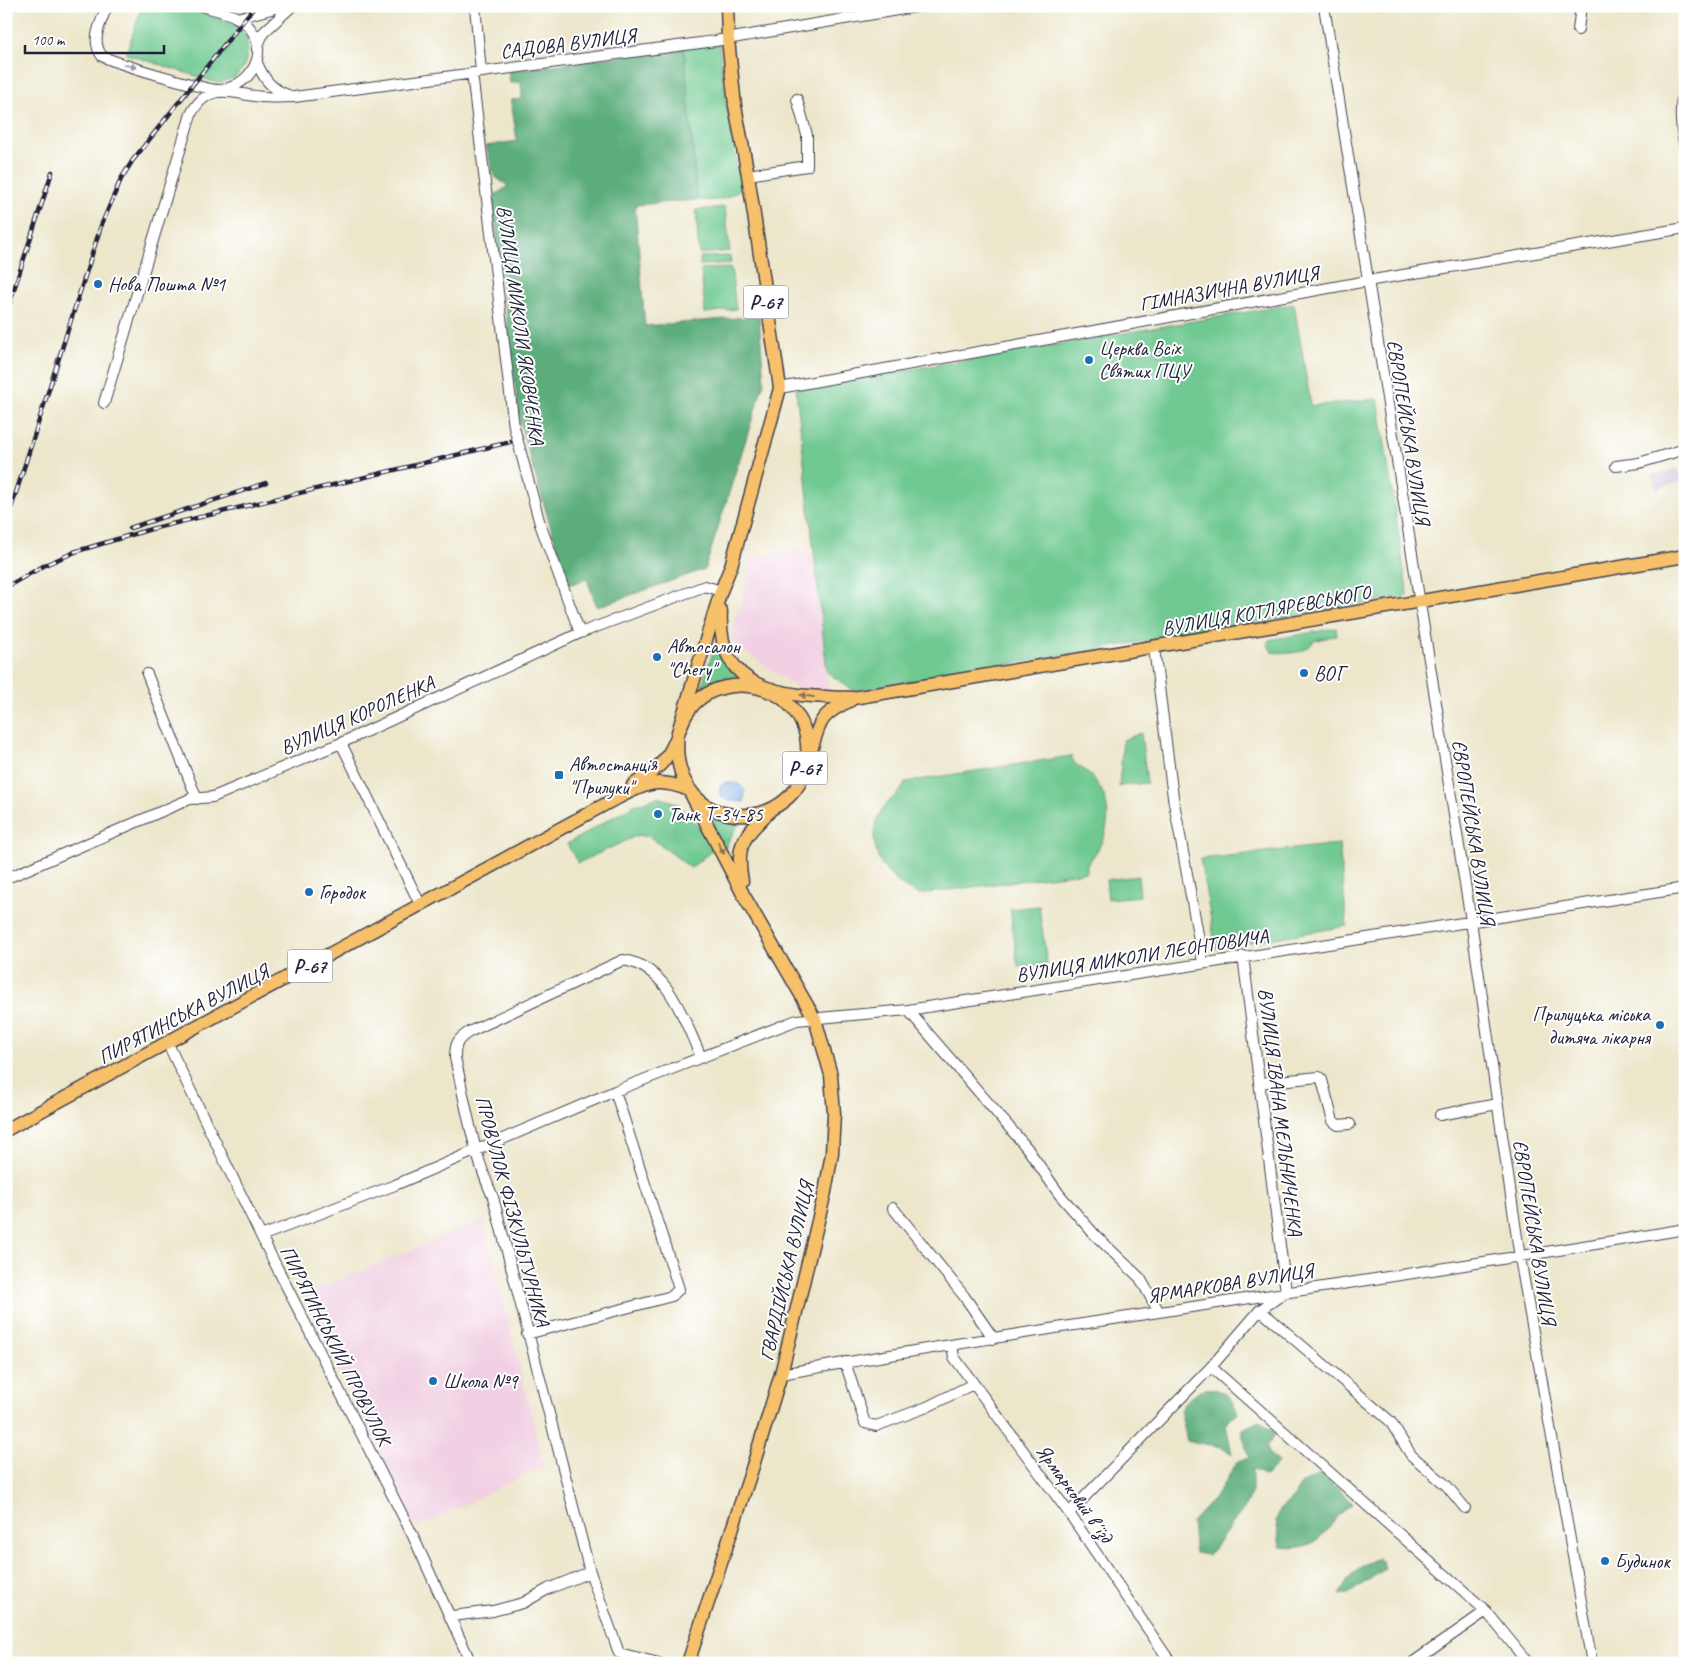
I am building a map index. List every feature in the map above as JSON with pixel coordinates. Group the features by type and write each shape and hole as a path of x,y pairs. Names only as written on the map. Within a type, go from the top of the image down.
{"main road":[{"name":"Р-67","path":"722,590 720,628 723,647 739,672 761,687 778,695 792,708 802,724 808,743 807,762 800,781 789,796 774,808 756,815 738,816 719,812 703,803 689,790 680,772 676,752 678,732 722,590 731,566 780,388 748,175 735,106 728,39 727,6"},
{"name":"ВУЛИЦЯ КОТЛЯРЕВСЬКОГО","path":"853,698 1419,603 1685,556"},
{"name":"Р-67","path":"613,800 660,766 668,755 687,713 708,695 720,688 740,684 761,687"},
{"path":"761,687 810,697 853,698"},
{"path":"807,762 821,719 831,709 853,698"},
{"name":"Р-67","path":"613,800 647,784 661,782 689,790"},
{"name":"ГВАРДІЙСЬКА ВУЛИЦЯ","path":"688,1663 781,1374 825,1192 832,1152 834,1114 831,1074 815,1019 744,896 689,790"},
{"name":"ПИРЯТИНСЬКА ВУЛИЦЯ","path":"6,1130 168,1044 613,800"},
{"path":"744,896 738,863 740,846 752,830 774,808"}],"street":[{"name":"САДОВА ВУЛИЦЯ","path":"107,6 96,37 96,45 102,56 119,63 219,90 262,97 294,97 728,39 921,6"},
{"path":"202,6 238,18 249,28 258,49"},
{"path":"238,18 283,6"},
{"path":"292,6 263,33 258,49 258,63 263,77 269,84 278,91 294,97"},
{"name":"ВУЛИЦЯ МИКОЛИ ЯКОВЧЕНКА","path":"475,6 476,72 514,428 540,524 580,633"},
{"name":"ЄВРОПЕЙСЬКА ВУЛИЦЯ","path":"1324,6 1471,921 1520,1258 1592,1663"},
{"path":"1578,30 1581,6"},
{"path":"104,403 191,114 196,104 206,96 238,84 251,74 258,63"},
{"path":"1685,89 1681,98 1681,122 1685,148"},
{"path":"748,175 807,166 807,135 797,99"},
{"name":"ГІМНАЗИЧНА ВУЛИЦЯ","path":"780,388 1367,281 1685,228"},
{"path":"1616,466 1639,462 1685,449"},
{"name":"ВУЛИЦЯ КОРОЛЕНКА","path":"6,875 12,876 190,799 213,797 341,743 580,633 705,586 722,590"},
{"path":"1154,648 1174,797 1203,962"},
{"path":"147,674 197,799"},
{"path":"341,743 421,906"},
{"name":"ВУЛИЦЯ МИКОЛИ ЛЕОНТОВИЧА","path":"261,1236 395,1185 615,1091 797,1020 908,1010 1203,962 1685,888"},
{"name":"ВУЛИЦЯ ІВАНА МЕЛЬНИЧЕНКА","path":"1243,956 1286,1292"},
{"name":"ПРОВУЛОК ФІЗКУЛЬТУРНИКА","path":"659,1663 619,1654 590,1572 493,1198 484,1178 476,1150 455,1058 455,1047 458,1039 470,1032 623,960 635,962 654,973 667,987 701,1057"},
{"path":"908,1010 1028,1148 1065,1201 1095,1235 1140,1278 1159,1312"},
{"name":"ПИРЯТИНСЬКИЙ ПРОВУЛОК","path":"168,1044 261,1236 363,1435 452,1616 471,1663"},
{"path":"1259,1083 1319,1077 1322,1080 1333,1121 1338,1125 1350,1124"},
{"path":"527,1334 672,1296 679,1289 615,1091"},
{"path":"1440,1115 1498,1104"},
{"path":"893,1208 964,1296 994,1339"},
{"name":"ЯРМАРКОВА ВУЛИЦЯ","path":"781,1374 845,1362 1286,1292 1520,1258 1685,1229"},
{"path":"1069,1513 1210,1367 1260,1310 1286,1292"},
{"path":"1260,1310 1390,1422 1411,1455 1446,1486 1465,1508"},
{"name":"Ярмарковий вʼїзд","path":"952,1345 954,1357 1069,1513 1172,1663"},
{"path":"845,1362 865,1422 876,1426 928,1407 973,1384"},
{"path":"1210,1367 1486,1611 1528,1663"},
{"path":"452,1616 493,1611 524,1603 548,1589 590,1572"},
{"path":"1412,1663 1486,1611"}],"shaded area":[{"path":"1678,468 1682,481 1656,489 1652,475"},
{"path":"799,550 812,554 829,692 800,690 731,641 736,614 739,612 753,557"},
{"name":"Школа №9","path":"483,1220 544,1466 416,1528 303,1295"}],"green space":[{"path":"142,6 180,6 235,24 247,36 248,52 244,67 234,78 218,83 126,54"},
{"path":"719,44 726,102 741,188 726,198 697,200 684,48"},
{"path":"684,48 697,200 635,205 645,326 759,316 764,382 705,569 597,607 587,579 568,585 520,424 492,197 508,186 494,176 486,146 517,141 511,100 522,99 521,82 510,83 508,71"},
{"path":"725,207 730,251 699,254 696,210"},
{"path":"730,256 731,263 700,265 700,257"},
{"path":"731,268 736,309 705,313 701,269"},
{"path":"1294,304 1311,406 1378,399 1408,596 854,691 827,672 796,389"},
{"path":"1336,628 1337,635 1314,641 1310,646 1295,653 1272,652 1267,644 1269,640"},
{"path":"716,642 725,663 740,679 727,677 702,685"},
{"path":"1141,733 1147,783 1119,786 1123,740"},
{"path":"1071,756 1074,762 1089,774 1098,785 1107,807 1106,831 1095,854 1087,864 1087,872 919,894 896,881 880,861 874,837 876,824 881,811 904,786 905,782"},
{"path":"658,797 677,803 716,847 691,868 650,837 638,835 578,863 567,844 632,806"},
{"path":"706,814 732,820 745,819 736,828 724,850"},
{"path":"1339,844 1347,926 1216,948 1200,859"},
{"path":"1138,876 1140,896 1108,899 1106,880"},
{"path":"1039,906 1047,964 1018,967 1010,909"},
{"path":"1204,1388 1210,1388 1226,1395 1236,1408 1238,1414 1230,1417 1226,1424 1232,1454 1222,1447 1187,1441 1180,1410 1186,1401"},
{"path":"1259,1421 1276,1433 1266,1447 1268,1453 1279,1462 1266,1476 1252,1469 1252,1491 1245,1507 1212,1551 1207,1555 1195,1553 1192,1522 1214,1499 1238,1461 1249,1458 1241,1430"},
{"path":"1322,1474 1353,1503 1315,1541 1295,1548 1280,1547 1276,1520 1280,1509 1292,1499 1302,1483"},
{"path":"1378,1558 1383,1562 1385,1569 1348,1594 1339,1595 1349,1578 1363,1565"}],"water":[{"path":"726,782 739,784 745,791 744,802 729,801 720,796 720,786"}],"railway":[{"path":"6,524 101,226 121,179 133,160 255,6"},
{"path":"6,314 52,172"},
{"path":"74,552 151,529 510,442"},
{"path":"130,528 266,483"},
{"path":"6,587 47,564 80,550"}],"place":[{"name":"Нова Пошта №1","path":"98,284"},
{"name":"Церква Всіх Святих ПЦУ","path":"1089,360"},
{"name":"Автосалон \"Chery\"","path":"657,657"},
{"name":"ВОГ","path":"1304,673"},
{"name":"Автостанція \"Прилуки\"","path":"559,775"},
{"name":"Танк Т-34-85","path":"658,814"},
{"name":"Городок","path":"309,892"},
{"name":"Прилуцька міська дитяча лікарня","path":"1660,1025"},
{"name":"Школа №9","path":"433,1381"},
{"name":"Будинок","path":"1605,1561"}]}
